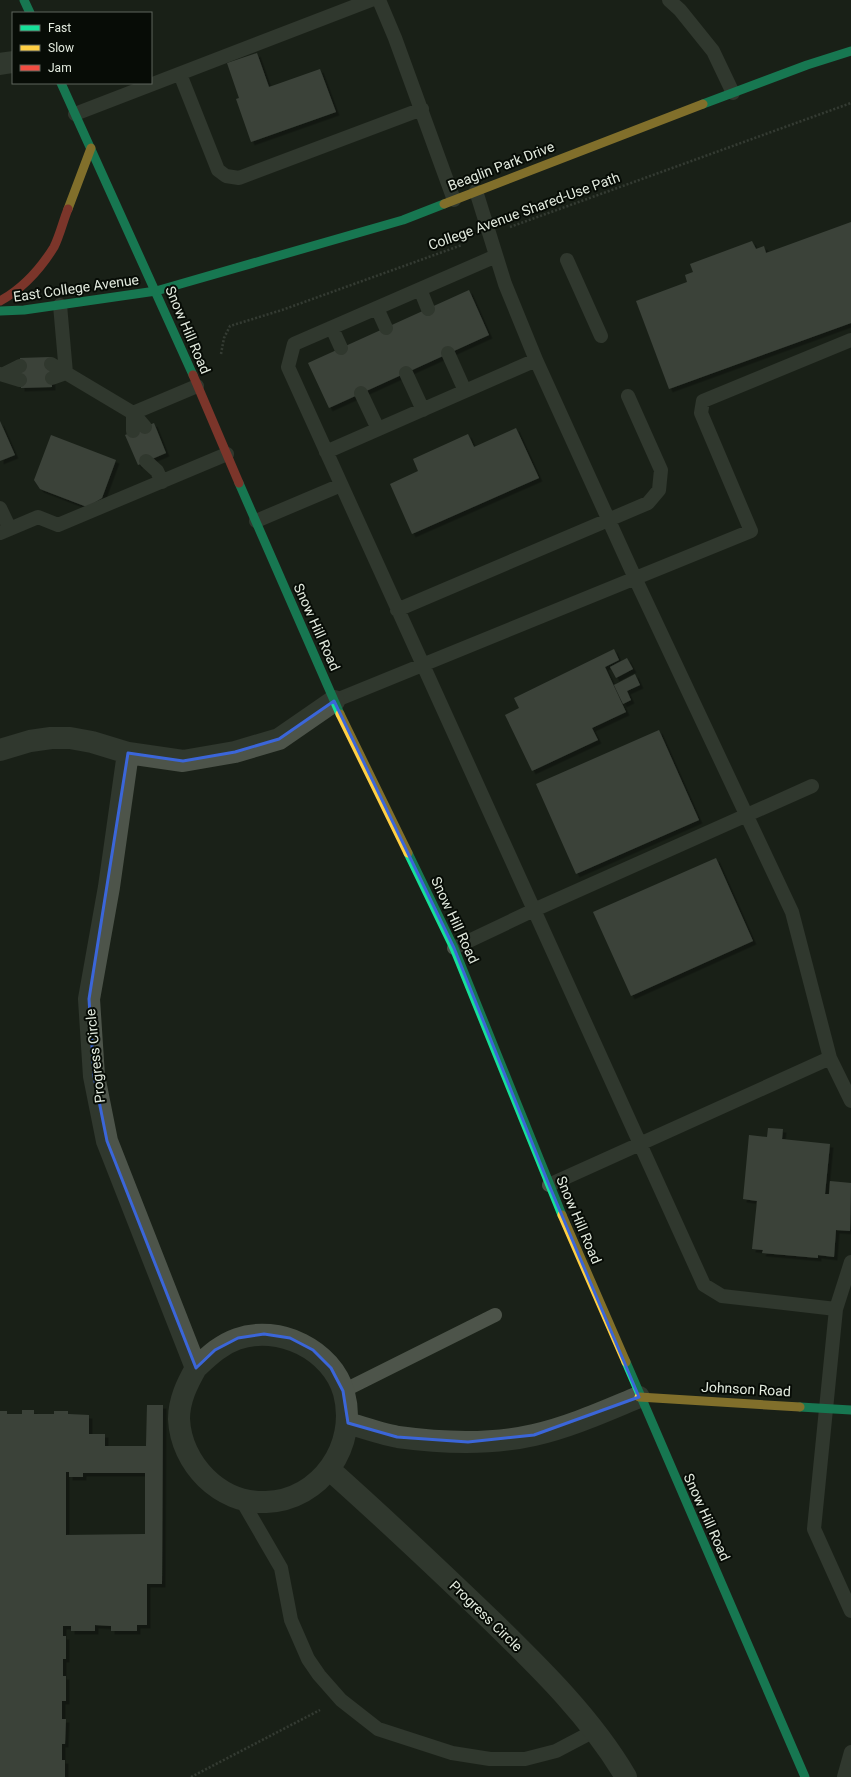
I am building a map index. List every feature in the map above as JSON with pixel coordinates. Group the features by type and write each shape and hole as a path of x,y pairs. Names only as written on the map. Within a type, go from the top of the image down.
{"main road":[{"name":"Beaglin Park Drive","path":"156,291 403,220 733,93 851,51"},
{"name":"Snow Hill Road","path":"61,84 156,291 334,701 454,948 549,1185 639,1397 805,1777"},
{"path":"0,301 13,294 36,271 54,246 91,148"},
{"name":"East College Avenue","path":"0,311 24,310 156,291"},
{"name":"Johnson Road","path":"639,1397 851,1410"}],"street":[{"path":"0,64 12,62"},
{"path":"0,750 30,741 57,738 92,742 128,753 183,761 235,752 279,739 334,701"},
{"name":"Progress Circle","path":"128,753 108,887 89,999 94,1076 107,1141 196,1368"},
{"path":"264,1334 290,1338 313,1350 331,1368 343,1391 347,1407 348,1423 345,1440 330,1470 312,1486 290,1498 266,1502 241,1499 216,1488 197,1469 184,1445 179,1419 183,1392 196,1368 215,1350 238,1338 264,1334"},
{"path":"348,1423 397,1437 468,1442 501,1440 534,1435 586,1418 639,1397"},
{"name":"Progress Circle","path":"330,1470 417,1549 550,1678 594,1731 626,1777"}],"lane":[{"path":"75,114 371,0"},
{"path":"379,0 422,109 454,200"},
{"path":"669,0 680,10 712,50 733,93"},
{"path":"180,74 218,170 226,176 239,178 422,109"},
{"path":"476,192 505,284 536,360 635,578 792,912 830,1058 851,1101"},
{"path":"496,256 294,344 288,367 422,666 704,1285 722,1296 836,1309"},
{"path":"567,260 601,336"},
{"path":"420,289 428,308"},
{"path":"60,305 66,373"},
{"path":"377,308 386,328"},
{"path":"332,328 342,348"},
{"path":"334,701 751,531 701,413 703,401 851,340"},
{"path":"448,354 465,391"},
{"path":"326,452 536,360"},
{"path":"51,371 66,373 133,413 139,429"},
{"path":"2,374 20,373"},
{"path":"406,373 423,410"},
{"path":"133,413 197,386"},
{"path":"361,393 378,429"},
{"path":"397,610 648,503 659,490 661,470 628,396"},
{"path":"0,508 5,531 38,517 58,525 160,476 227,454"},
{"path":"152,459 160,476"},
{"path":"256,521 341,485"},
{"path":"454,948 534,910 812,786"},
{"path":"549,1185 830,1058"},
{"path":"851,1262 836,1309 814,1529 851,1611"},
{"path":"343,1391 495,1315"},
{"path":"241,1499 281,1568 291,1620 308,1659 341,1700 378,1729 404,1739 452,1753 490,1759 525,1759 556,1751 594,1731"},
{"path":"844,1777 851,1752"}],"path":[{"name":"College Avenue Shared-Use Path","path":"221,354 224,338 230,326 282,310 851,103"},
{"path":"191,1777 341,1700"}],"highlighted area":[{"path":"334,701 454,948 549,1185 639,1397 534,1435 468,1442 397,1437 348,1423 343,1391 331,1368 313,1350 290,1338 264,1334 238,1338 215,1350 196,1368 107,1141 94,1076 89,999 128,753 183,761 235,752 279,739"}],"building":[{"path":"257,53 269,87 320,69 336,112 251,142 236,99 239,98 227,63"},
{"path":"851,222 851,323 669,389 636,301 687,282 685,275 693,272 690,264 752,241 756,249 764,246 766,253"},
{"path":"469,290 489,335 329,408 308,363"},
{"path":"51,357 52,387 21,388 20,358"},
{"path":"0,421 15,455 0,461"},
{"path":"154,423 166,453 138,465 125,435"},
{"path":"516,428 539,478 412,534 390,484 418,471 413,459 468,434 474,447"},
{"path":"51,435 116,460 102,498 87,507 40,489 34,480"},
{"path":"614,649 619,660 605,667 626,712 592,728 598,740 532,771 505,715 519,708 514,698"},
{"path":"627,658 633,669 616,678 610,667"},
{"path":"635,674 640,685 627,691 631,700 623,704 614,685"},
{"path":"659,730 699,820 576,874 536,784"},
{"path":"716,858 753,941 631,996 593,912"},
{"path":"768,1128 783,1129 782,1139 830,1144 825,1194 829,1194 830,1181 851,1183 850,1231 836,1230 834,1257 818,1255 818,1258 762,1253 763,1250 752,1249 757,1201 743,1199 749,1135 767,1137"},
{"path":"147,1405 163,1405 162,1584 147,1584 147,1625 137,1625 137,1631 111,1631 111,1626 95,1625 95,1631 71,1631 71,1626 63,1626 63,1636 66,1636 66,1659 63,1659 63,1676 66,1676 66,1701 62,1701 62,1719 66,1719 65,1744 62,1744 62,1760 65,1760 65,1777 0,1777 0,1411 7,1411 7,1414 22,1414 22,1410 34,1410 34,1414 54,1414 54,1411 68,1411 68,1414 89,1415 89,1434 105,1434 105,1446 146,1446","holes":["66,1472 69,1472 69,1477 83,1477 83,1473 145,1473 145,1534 66,1535"]}],"traffic: fast":[{"path":"24,0 30,12"},
{"path":"703,104 807,65 851,51"},
{"path":"61,84 193,375"},
{"path":"0,311 24,310 156,291 403,220 444,204"},
{"path":"239,483 340,714"},
{"path":"408,853 454,948 562,1215"},
{"path":"626,1362 805,1777"},
{"path":"800,1407 851,1410"}],"traffic: slow":[{"path":"444,204 703,104"},
{"path":"68,209 91,148"},
{"path":"340,714 408,853"},
{"path":"562,1215 626,1362"},
{"path":"639,1397 800,1407"}],"traffic: jam":[{"path":"0,301 23,284 43,263 54,247 68,209"},
{"path":"193,375 239,483"}]}
